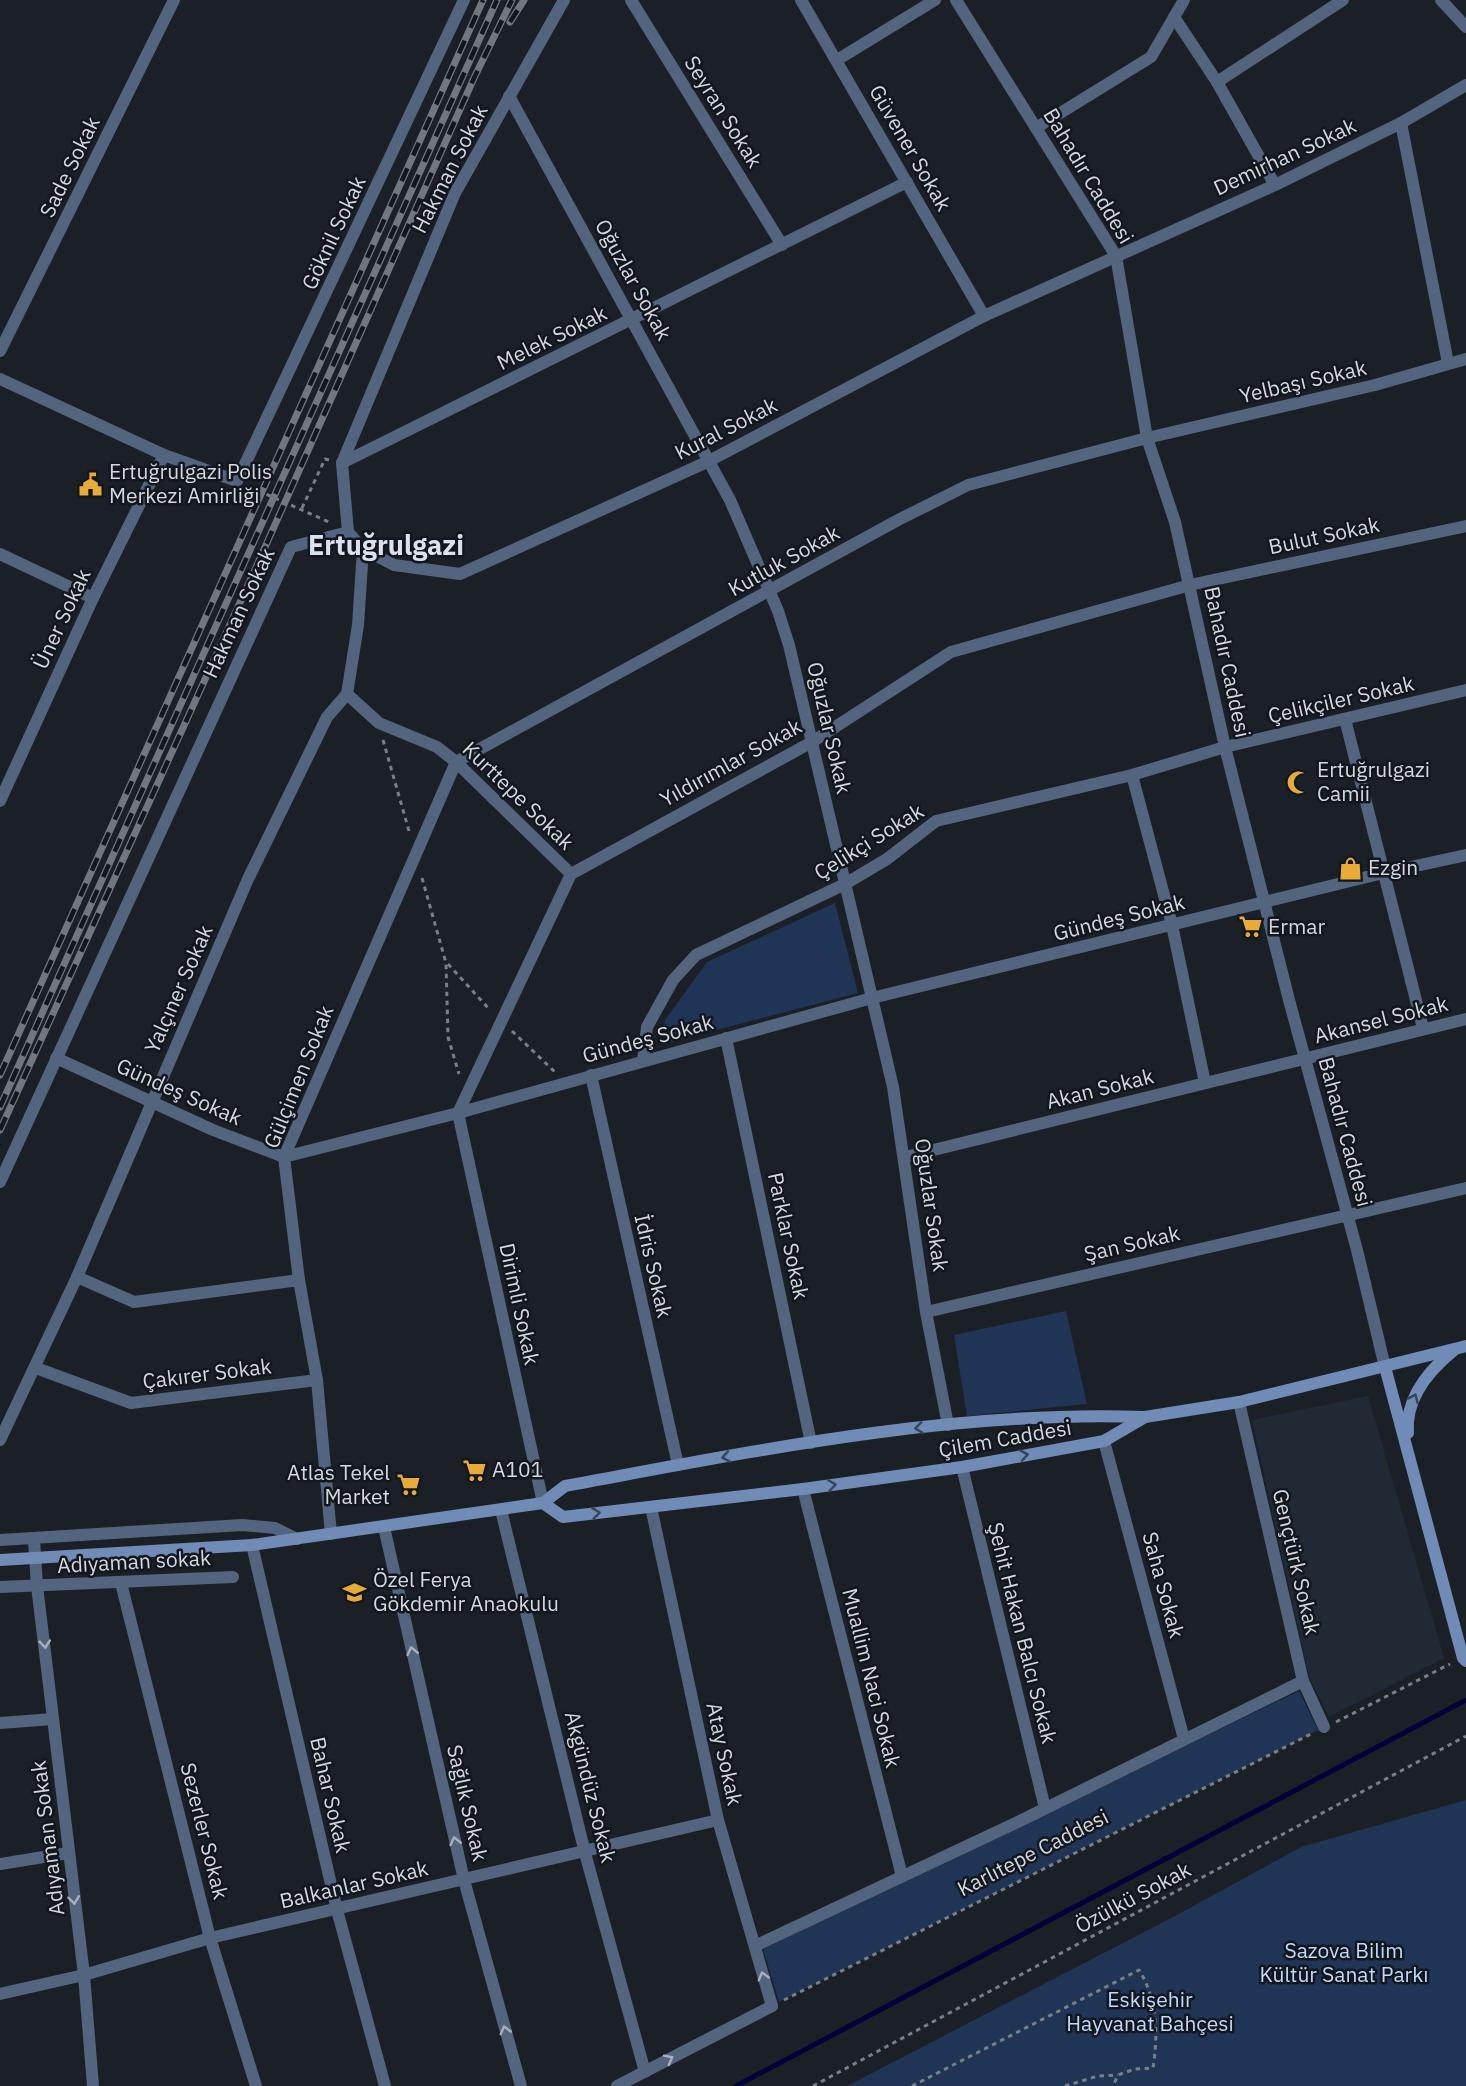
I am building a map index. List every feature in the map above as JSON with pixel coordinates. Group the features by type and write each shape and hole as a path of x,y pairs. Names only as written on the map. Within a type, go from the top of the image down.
{"main road":[{"path":"1409,1456 1407,1426 1414,1396 1432,1371 1461,1348"},
{"name":"Çilem Caddesi","path":"543,1503 563,1517 803,1489 962,1467 1104,1441 1145,1417 1239,1402 1461,1348"},
{"path":"1385,1367 1465,1658"},
{"path":"0,1560 247,1546 543,1503 565,1486 811,1443 948,1425 1096,1415 1145,1417"}],"street":[{"name":"Sade Sokak","path":"0,351 174,0"},
{"name":"Göknil Sokak","path":"241,483 464,0"},
{"name":"Hakman Sokak","path":"0,1182 291,547 348,532 342,463 455,193 564,0"},
{"name":"Seyran Sokak","path":"631,0 782,244"},
{"name":"Güvener Sokak","path":"801,0 984,316"},
{"path":"837,60 935,0"},
{"name":"Bahadır Caddesi","path":"956,0 1116,256 1147,438 1175,522 1225,747 1385,1367"},
{"path":"1036,128 1151,57 1184,0"},
{"path":"1217,82 1343,0"},
{"path":"1441,0 1466,27"},
{"path":"1174,17 1217,82 1275,185"},
{"name":"Demirhan Sokak","path":"1116,256 1275,185 1401,123 1466,85"},
{"name":"Oğuzlar Sokak","path":"509,96 633,320 707,462 730,500 789,645 893,1087 926,1312 948,1425"},
{"path":"1401,123 1448,363"},
{"name":"Melek Sokak","path":"342,463 907,182"},
{"name":"Kural Sokak","path":"348,532 363,549 394,565 459,574 707,462 984,316 1116,256"},
{"name":"Yelbaşı Sokak","path":"1147,438 1375,385 1466,359"},
{"path":"0,379 164,455 241,483"},
{"name":"Kutluk Sokak","path":"456,762 898,520 968,485 1147,438"},
{"name":"Üner Sokak","path":"0,801 93,598 164,455"},
{"name":"Bulut Sokak","path":"1190,585 1466,526"},
{"path":"347,694 358,625 363,549"},
{"path":"0,554 93,598"},
{"name":"Yıldırımlar Sokak","path":"571,874 812,742 951,652 1190,585"},
{"name":"Çelikçiler Sokak","path":"1225,747 1466,690"},
{"name":"Kurttepe Sokak","path":"347,694 379,723 437,747 456,762 571,874"},
{"name":"Yalçıner Sokak","path":"0,1440 77,1277 248,879 327,717 347,694"},
{"path":"1345,719 1423,1028"},
{"name":"Çelikçi Sokak","path":"643,1061 647,1027 672,980 696,955 845,884 887,859 936,821 1132,775 1225,747"},
{"name":"Gülçimen Sokak","path":"331,1534 317,1380 299,1280 284,1157 456,762"},
{"path":"1132,775 1172,925 1205,1083"},
{"name":"Gündeş Sokak","path":"56,1059 213,1130 284,1157 458,1113 872,998 1383,873 1466,855"},
{"path":"458,1113 571,874"},
{"name":"Akansel Sokak","path":"1305,1058 1466,1019"},
{"name":"Parklar Sokak","path":"726,1038 811,1443"},
{"name":"Akan Sokak","path":"905,1157 1305,1058"},
{"name":"İdris Sokak","path":"591,1075 678,1465"},
{"name":"Dirimli Sokak","path":"458,1113 543,1503"},
{"name":"Şan Sokak","path":"926,1312 1466,1188"},
{"path":"77,1277 134,1302 299,1280"},
{"name":"Çakırer Sokak","path":"36,1368 131,1403 317,1380"},
{"name":"Gençtürk Sokak","path":"1239,1402 1303,1682 1324,1727"},
{"name":"Saha Sokak","path":"1104,1441 1184,1739"},
{"name":"Şehit Hakan Balcı Sokak","path":"962,1467 1045,1808"},
{"name":"Muallim Naci Sokak","path":"803,1489 902,1876"},
{"name":"Atay Sokak","path":"651,1507 718,1820 772,2006"},
{"name":"Akgündüz Sokak","path":"501,1510 585,1853 645,2072"},
{"path":"0,1540 34,1540 242,1525 274,1528 297,1539"},
{"name":"Sağlık Sokak","path":"384,1527 464,1880 521,2086"},
{"name":"Adıyaman Sokak","path":"34,1540 37,1586 84,1975 93,2086"},
{"name":"Bahar Sokak","path":"247,1546 337,1911 385,2086"},
{"name":"Adıyaman sokak","path":"0,1587 232,1577"},
{"name":"Sezerler Sokak","path":"121,1583 210,1938 256,2086"},
{"name":"Karlıtepe Caddesi","path":"755,1946 1303,1682"},
{"path":"0,1723 53,1719"},
{"name":"Balkanlar Sokak","path":"0,1994 84,1975 210,1938 337,1911 718,1820"},
{"path":"0,1864 68,1853"},
{"path":"617,2086 772,2006"}],"path":[{"path":"302,508 325,459"},
{"path":"241,483 302,508 348,532"},
{"path":"379,723 446,963 448,1036 466,1096"},
{"name":"Karlıtepe Caddesi","path":"772,2006 1465,1658"},
{"name":"Özülkü Sokak","path":"813,2086 1466,1736"},
{"path":"912,2086 1139,1970 1152,1997 1156,2030 1153,2068 1135,2069 1118,2075 1098,2076 1065,2086"},
{"path":"1113,2086 1118,2075"}],"shaded area":[{"path":"1368,1396 1444,1658 1329,1717 1309,1677 1252,1420"}],"green space":[{"path":"835,903 858,993 663,1044 665,1020 707,962"},
{"path":"1066,1311 1087,1404 967,1416 954,1335"},
{"path":"1299,1691 1318,1730 779,2002 763,1949"},
{"name":"Sazova Bilim Kültür Sanat Parkı","path":"1466,1800 1466,2086 847,2086 1175,1916 1301,1847"}],"waterway":[{"path":"736,2086 1466,1700"}],"railway":[{"path":"0,1075 483,0"},
{"path":"0,1107 497,0"},
{"path":"0,1130 253,574 474,78 512,0"},
{"path":"510,22 524,0"}],"place":[{"name":"Ertuğrulgazi Polis Merkezi Amirliği","path":"91,484"},
{"name":"Ertuğrulgazi Camii","path":"1299,782"},
{"name":"Ezgin","path":"1350,868"},
{"name":"Ermar","path":"1250,927"},
{"name":"A101","path":"474,1470"},
{"name":"Atlas Tekel Market","path":"408,1485"},
{"name":"Özel Ferya Gökdemir Anaokulu","path":"355,1592"}],"district":[{"name":"Ertuğrulgazi","path":"386,546"}],"park label":[{"name":"Eskişehir Hayvanat Bahçesi","path":"1150,2012"}]}
